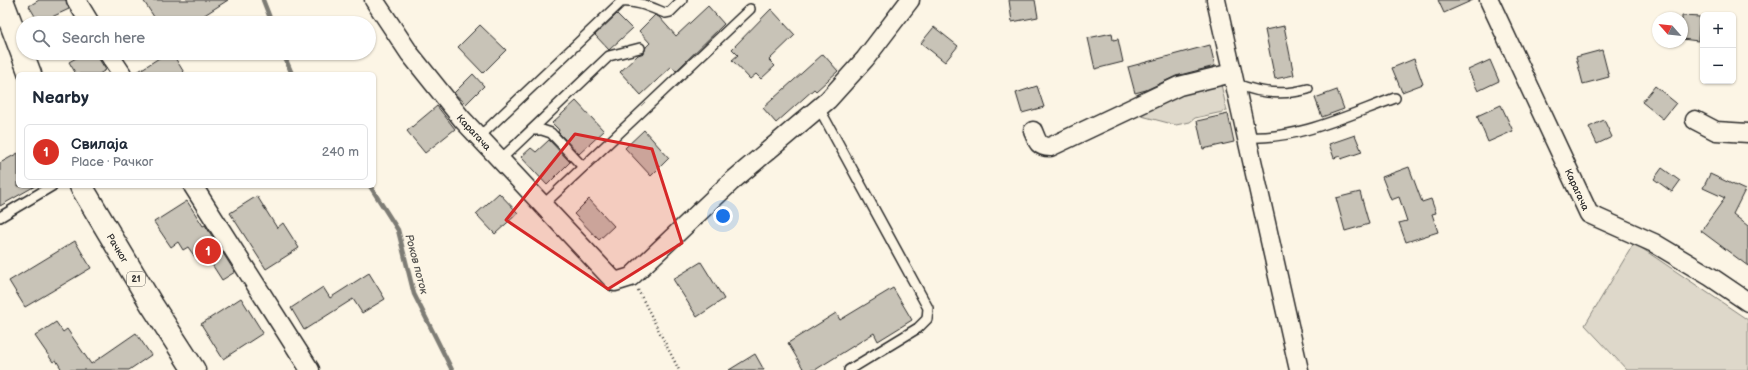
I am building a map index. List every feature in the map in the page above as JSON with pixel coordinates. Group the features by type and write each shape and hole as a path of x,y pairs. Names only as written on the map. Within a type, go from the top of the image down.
{"main road":[{"path":"2,0 16,37"},
{"path":"25,60 29,72"},
{"name":"Рачког","path":"82,188 152,305 194,370"}],"street":[{"path":"76,0 86,16"},
{"name":"Карагача","path":"374,0 410,54 479,137 587,254 615,282 631,277"},
{"path":"631,277 731,182 828,100 865,59 910,0"},
{"path":"1216,0 1299,370"},
{"name":"Карагача","path":"1489,0 1589,214 1654,243 1711,277 1748,302"},
{"path":"113,60 121,72"},
{"path":"1033,131 1038,143 1043,147 1050,147 1179,86 1233,78"},
{"path":"1694,120 1716,131 1748,133"},
{"path":"194,188 310,370"}],"lane":[{"path":"479,137 621,2 629,1 640,3 665,14 670,12 682,0"},
{"path":"543,205 750,9"},
{"path":"500,160 609,56 640,48"},
{"path":"1233,78 1263,92 1297,92 1308,89"},
{"path":"1247,137 1270,137 1306,130 1395,98"},
{"path":"819,108 928,308 927,319 918,328 849,370"},
{"path":"532,130 542,130 551,133 583,167"},
{"path":"0,217 49,188"}],"path":[{"path":"631,277 679,370"}],"highlighted area":[{"path":"575,134 652,149 682,243 608,289 506,220"}],"shaded area":[{"path":"1220,80 1227,111 1195,118 1190,122 1176,125 1134,114 1179,90"},
{"path":"1634,243 1748,320 1748,370 1627,370 1585,325"}],"building":[{"path":"39,0 66,0 69,9 54,16 35,16 29,6"},
{"path":"143,0 228,0 203,16 153,16"},
{"path":"1009,0 1035,0 1038,17 1012,22"},
{"path":"1438,0 1473,0 1444,13"},
{"path":"708,6 724,24 676,71 672,66 641,95 620,72 638,55 644,53 646,47 650,43 639,31 655,15 659,17 676,36"},
{"path":"771,9 795,35 769,60 775,66 761,79 756,74 750,79 732,60 738,55 732,49"},
{"path":"617,14 632,29 609,50 595,35"},
{"path":"1688,16 1700,17 1698,41 1688,40"},
{"path":"480,25 506,50 483,73 458,47"},
{"path":"1284,26 1294,75 1275,79 1265,30"},
{"path":"934,27 958,46 945,62 921,43"},
{"path":"1112,33 1113,40 1118,39 1123,62 1095,69 1088,38"},
{"path":"1210,45 1215,66 1176,76 1146,90 1135,93 1128,67"},
{"path":"1602,50 1609,77 1583,84 1576,57"},
{"path":"823,54 838,71 816,91 814,89 776,123 763,108"},
{"path":"1414,59 1423,84 1402,92 1392,68"},
{"path":"73,60 100,60 106,70 102,72 75,72 69,62"},
{"path":"156,60 176,60 184,72 137,72"},
{"path":"1490,60 1499,81 1478,91 1468,70"},
{"path":"473,74 484,86 466,104 454,93"},
{"path":"1037,86 1044,107 1022,113 1016,93"},
{"path":"1655,86 1676,103 1663,119 1642,102"},
{"path":"1337,90 1344,109 1322,117 1315,98"},
{"path":"576,101 604,131 579,154 558,132 559,130 552,123"},
{"path":"1501,105 1513,131 1488,142 1477,116"},
{"path":"437,106 455,129 425,153 407,131"},
{"path":"1228,114 1234,142 1203,149 1197,121"},
{"path":"1604,120 1612,137 1597,144 1589,127"},
{"path":"644,130 669,158 651,176 625,148"},
{"path":"1355,135 1362,152 1341,159 1340,156 1334,158 1329,144"},
{"path":"549,140 570,162 547,185 521,157 531,148 536,152"},
{"path":"16,154 16,188 32,188 0,206 0,163"},
{"path":"1409,167 1422,202 1431,199 1436,213 1432,214 1438,232 1406,242 1399,223 1407,221 1399,197 1391,200 1382,177"},
{"path":"1662,168 1680,181 1672,192 1654,179"},
{"path":"1710,174 1745,190 1733,214 1748,226 1748,266 1701,231 1725,198 1703,188"},
{"path":"1360,192 1369,224 1345,231 1336,198"},
{"path":"499,193 518,213 495,234 476,214"},
{"path":"257,196 277,228 283,223 299,248 266,269 230,213"},
{"path":"589,199 614,226 599,240 574,214"},
{"path":"187,201 203,226 205,225 235,272 222,280 204,252 195,257 188,247 183,250 178,242 171,247 154,222"},
{"path":"75,241 91,268 25,307 9,281"},
{"path":"701,262 724,299 697,317 673,279"},
{"path":"369,273 385,299 362,313 353,299 304,330 291,308 323,287 330,298"},
{"path":"893,288 912,320 878,341 874,333 815,370 804,370 788,343 836,313 840,320"},
{"path":"241,298 263,333 223,359 201,324"},
{"path":"56,322 63,332 67,329 91,364 136,333 151,355 129,370 62,370 56,360 53,362 35,336"},
{"path":"755,354 764,370 729,370"}],"waterway":[{"name":"Роков поток","path":"263,0 269,16"},
{"name":"Роков поток","path":"286,60 291,72"},
{"name":"Роков поток","path":"371,188 398,230 414,294 452,370"}],"place":[{"name":"Свилаја","path":"208,251"}]}
